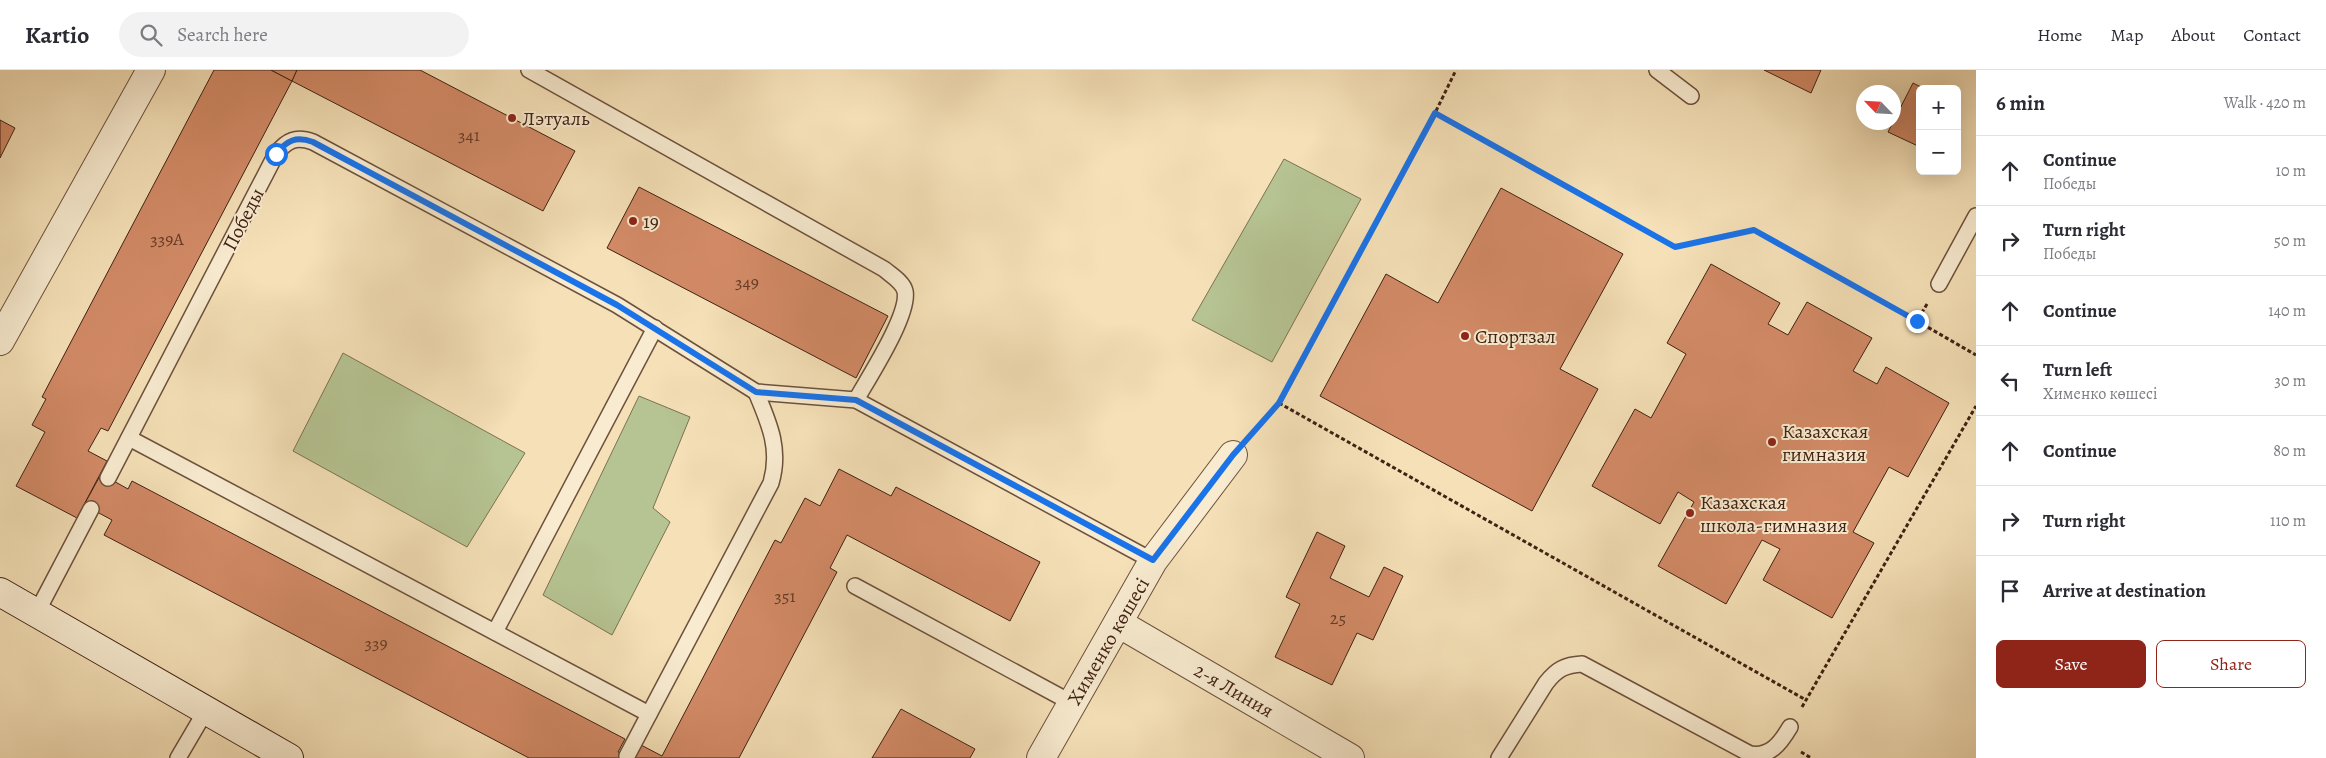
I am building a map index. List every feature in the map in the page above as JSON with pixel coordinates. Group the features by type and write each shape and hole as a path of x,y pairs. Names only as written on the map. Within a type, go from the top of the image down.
{"street":[{"path":"0,341 151,70"},
{"name":"Хименко көшесі","path":"1040,758 1153,560 1233,455"},
{"path":"0,592 205,712 289,758"},
{"name":"2-я Линия","path":"1118,623 1350,758"}],"lane":[{"path":"529,70 884,269 897,279 905,289 906,304 900,320 856,400"},
{"path":"1657,70 1691,96"},
{"name":"Победы","path":"108,478 276,154 292,140 302,138 313,142 548,267 655,328 756,392"},
{"path":"1939,284 1976,216"},
{"path":"494,632 655,328"},
{"path":"627,756 771,483 776,466 776,447 756,392 856,400 1153,560"},
{"path":"129,438 648,714"},
{"path":"37,612 91,510"},
{"path":"855,586 1072,703"},
{"path":"1499,758 1546,683 1555,671 1567,665 1582,664 1750,754 1761,755 1772,750 1781,742 1790,727"},
{"path":"178,758 205,712"}],"path":[{"path":"1233,455 1279,403 1435,113 1456,70"},
{"path":"1435,113 1675,247 1754,230 1976,355"},
{"path":"1917,321 1939,284"},
{"path":"1279,403 1806,700"},
{"path":"1790,727 1976,406"}],"green space":[{"path":"1284,159 1361,199 1272,362 1192,320"},
{"path":"343,353 525,453 467,547 293,451"},
{"path":"639,396 690,417 653,508 670,522 612,635 543,595"}],"building":[{"path":"214,70 271,70 292,81 108,431 101,428 88,451 107,461 77,518 16,486 45,432 32,425 46,399 42,397"},
{"path":"271,70 297,70 292,81"},
{"path":"297,70 420,70 575,151 543,211 292,81"},
{"path":"1764,70 1821,70 1811,93"},
{"path":"1913,83 1917,85 1916,145 1888,132 1889,130 1901,130 1901,107"},
{"path":"0,120 15,128 0,158"},
{"path":"639,187 888,316 856,378 607,248"},
{"name":"Спортзал","path":"1501,188 1623,254 1560,369 1598,389 1532,511 1320,396 1386,274 1438,303"},
{"name":"Казахская гимназия","path":"1711,264 1780,303 1768,324 1788,335 1807,302 1872,338 1853,371 1877,384 1886,367 1949,403 1908,477 1889,467 1853,532 1874,543 1832,618 1763,580 1780,549 1762,540 1726,604 1658,566 1694,502 1678,492 1660,524 1592,486 1635,409 1651,418 1686,354 1667,343"},
{"path":"839,469 891,496 896,487 1040,562 1010,621 847,535 830,568 837,572 739,758 634,758 641,745 662,756 775,540 781,543 805,498 820,506"},
{"path":"101,474 128,489 132,481 625,739 618,752 630,758 529,758 104,535 112,520 84,505"},
{"path":"1317,532 1345,546 1330,578 1369,597 1384,567 1403,576 1373,640 1357,633 1332,685 1275,657 1300,604 1286,597"},
{"path":"901,709 975,749 970,758 872,758"}],"place":[{"name":"Лэтуаль","path":"512,118"},
{"name":"19","path":"633,221"},
{"name":"Спортзал","path":"1465,336"},
{"name":"Казахская гимназия","path":"1772,442"},
{"name":"Казахская школа-гимназия","path":"1690,513"}],"route":[{"path":"276,154 284,145 292,140 302,138 313,142 617,305 756,392 856,400 1153,560 1233,455 1279,403 1435,113 1675,247 1754,230 1917,321"}]}
